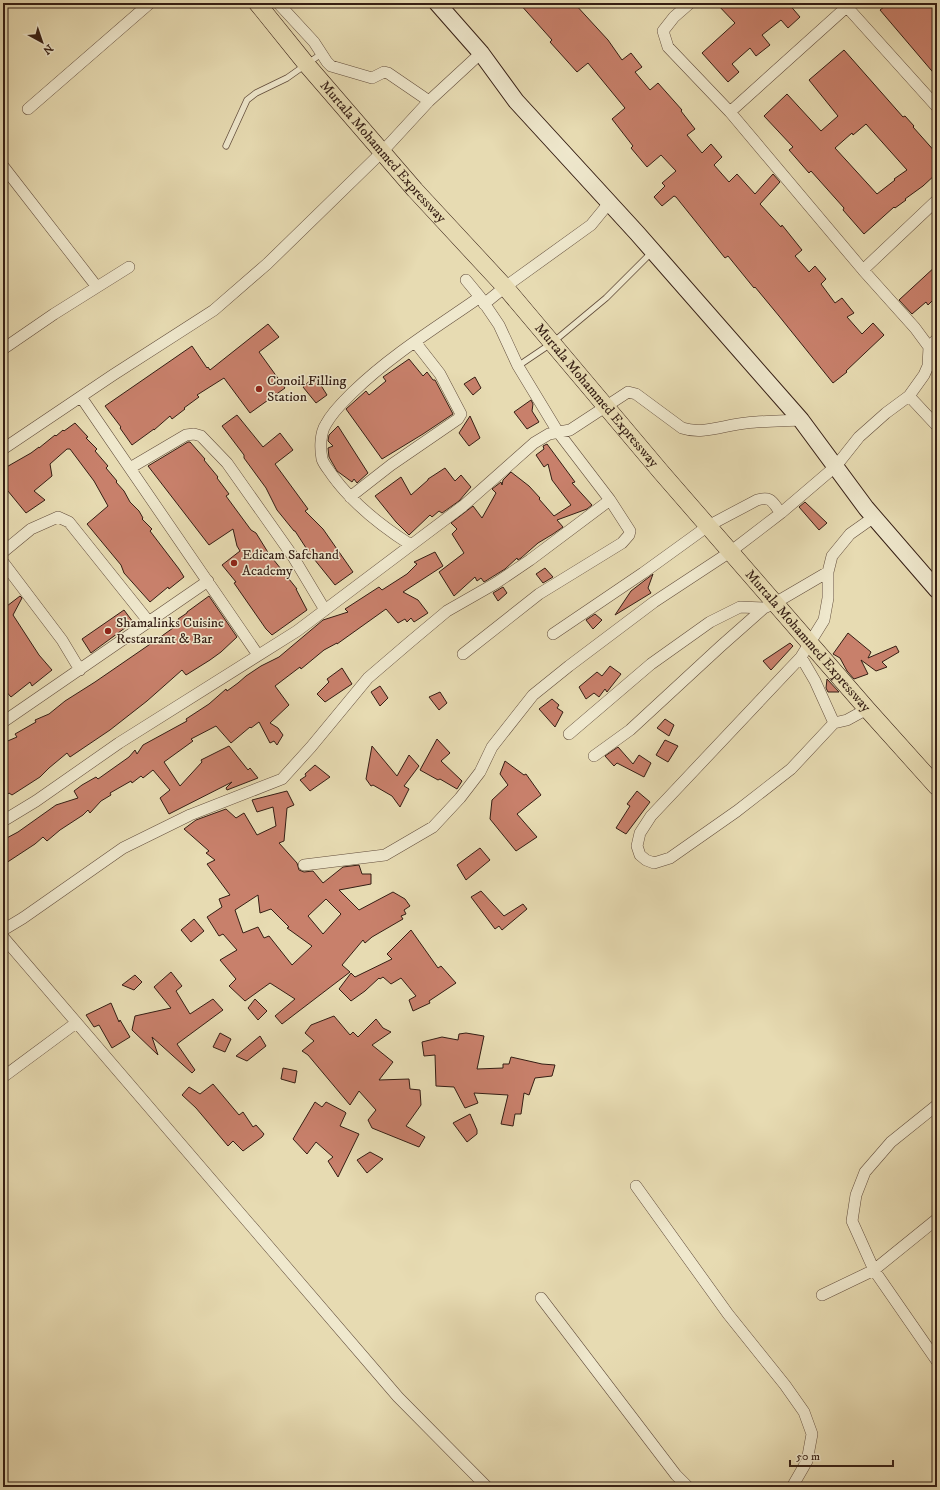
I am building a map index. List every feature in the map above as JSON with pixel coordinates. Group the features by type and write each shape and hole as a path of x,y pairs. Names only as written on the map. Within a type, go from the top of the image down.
{"main road":[{"name":"Murtala Mohammed Expressway","path":"257,3 307,65 415,190 505,287 730,552 770,606 810,642 867,709 937,787"},
{"path":"438,3 481,53 516,101 653,251 801,420 874,517 937,590"}],"street":[{"path":"28,109 150,3"},
{"path":"278,3 314,42 321,54 331,66 372,78 384,72 388,72 430,101"},
{"path":"304,865 385,855 433,827 460,798 480,772 492,747 533,695 654,602 730,552 781,512 836,466 859,437 886,413 909,396 924,376 928,366 933,343 915,328 863,270 730,112 668,47 663,31 674,17 690,3"},
{"path":"730,112 849,5 937,107"},
{"path":"3,450 214,310 267,264 382,152 430,101 481,53"},
{"path":"3,166 97,287"},
{"path":"863,270 937,200"},
{"path":"411,544 387,530 360,507 341,487 322,460 321,437 325,425 334,411 364,381 415,342 505,287 591,225 609,203"},
{"path":"3,350 54,314 129,267"},
{"path":"464,654 539,594 622,543 629,535 630,531 610,500 558,432 518,366 499,325 466,280"},
{"path":"350,497 391,465 458,419 461,414 440,374 415,342"},
{"path":"3,821 36,801 119,743 297,631 411,544 464,506 534,443 549,434 570,430 628,392 633,393 682,428 690,431 701,431 746,423 801,420"},
{"path":"909,396 937,426"},
{"path":"81,397 258,655"},
{"path":"130,468 186,435 194,434 201,436 227,463 254,500 292,554 325,610"},
{"path":"553,634 643,573 708,526 757,500 766,498 770,499 781,512"},
{"path":"3,930 23,918 123,848 190,815 282,779 368,678 410,642 447,611 496,583 530,560 610,500"},
{"path":"3,552 31,529 58,517 69,522 149,622"},
{"path":"867,709 847,720 834,723 792,769 737,811 670,858 654,862 646,860 640,854 637,846 640,832 651,816 801,657 824,620 828,598 828,572 832,556 850,534 874,517"},
{"path":"3,562 62,640 80,670"},
{"path":"594,756 630,730 721,646 770,606 828,572"},
{"path":"3,708 6,720 208,581"},
{"path":"569,734 651,664 710,622 740,607 770,606"},
{"path":"801,657 815,681 834,723"},
{"path":"3,938 398,1397 487,1487"},
{"path":"3,1078 76,1023"},
{"path":"937,1105 891,1142 865,1172 856,1195 852,1220 874,1270 937,1361"},
{"path":"636,1186 728,1314 785,1385 804,1412 812,1434 807,1461 792,1487"},
{"path":"822,1295 874,1270 937,1219"},
{"path":"541,1298 676,1475 688,1487"}],"lane":[{"path":"226,146 247,100 256,92 287,78 321,54"},
{"path":"518,366 552,343 606,298 653,251"}],"building":[{"path":"519,3 574,3 608,40 622,60 631,53 642,67 635,72 650,90 658,83 682,110 681,111 695,129 687,135 702,153 711,144 722,157 714,165 729,182 737,174 755,194 773,174 780,182 760,204 781,227 782,225 802,250 795,256 809,272 815,266 826,279 821,284 835,303 842,298 854,313 847,317 862,334 873,323 884,335 846,371 847,372 833,383 755,287 754,288 728,256 725,258 676,197 674,196 662,206 654,197 665,186 662,183 676,171 661,155 647,167 631,148 633,146 612,119 625,108 588,63 577,72 550,42 552,40"},
{"path":"716,3 788,3 800,17 788,28 781,20 762,35 770,45 756,56 750,48 732,64 739,72 728,82 702,53 735,23"},
{"path":"889,3 937,3 937,77 880,10"},
{"path":"844,50 903,117 905,116 914,126 913,127 937,154 937,173 923,186 905,199 906,200 895,208 894,207 864,234 843,210 844,208 811,171 809,173 789,150 793,147 764,116 787,94 821,131 838,116 809,80","holes":["866,124 907,170 877,194 835,148 852,133 853,135"]},
{"path":"937,265 937,296 928,305 926,302 912,314 899,300"},
{"path":"268,324 279,337 259,352 285,388 250,413 224,378 197,395 199,397 172,419 170,416 154,430 132,445 120,428 121,427 105,406 192,346 210,370"},
{"path":"409,359 423,376 427,372 433,380 435,380 453,414 382,459 346,409 366,391 369,395 386,381 383,377"},
{"path":"315,376 327,395 316,403 303,387"},
{"path":"475,377 481,388 473,395 464,384"},
{"path":"531,400 533,404 532,411 539,422 527,429 514,412"},
{"path":"237,415 263,447 280,433 293,450 275,464 308,509 305,511 323,529 353,572 335,585 310,554 295,531 277,510 266,488 222,426"},
{"path":"470,416 480,438 469,446 459,433"},
{"path":"75,423 88,437 86,438 97,449 95,451 108,466 106,468 117,481 116,482 124,491 130,502 139,511 143,518 142,519 152,529 150,531 184,577 169,589 168,587 150,602 124,573 121,565 87,524 108,506 94,481 70,449 67,449 50,464 52,476 34,491 45,500 26,513 3,485 3,469 39,448 55,435 56,436"},
{"path":"338,426 368,473 357,483 354,479 352,482 337,471 329,457 328,448 333,446 328,441 329,435"},
{"path":"190,442 205,459 204,460 218,477 217,478 229,494 226,496 251,530 256,533 269,554 297,589 307,610 272,635 266,629 234,583 236,582 222,565 240,551 237,546 233,529 209,545 148,466"},
{"path":"547,444 575,482 572,483 592,505 587,509 557,520 563,527 538,543 521,558 518,560 517,558 505,569 484,582 481,578 477,581 475,577 454,596 439,572 464,553 452,534 457,529 451,523 473,506 482,518 496,493 492,489 501,482 502,485 503,480 511,472 529,486 554,516 571,505 552,480 548,464 544,467 536,455 544,449 543,446"},
{"path":"445,468 455,481 461,475 471,487 459,501 442,513 439,511 432,517 430,515 409,535 396,522 375,496 401,477 411,495 428,479"},
{"path":"805,502 827,523 819,530 799,507"},
{"path":"435,552 443,566 403,592 418,600 428,613 414,622 411,618 407,622 405,619 398,623 386,609 337,644 324,650 301,669 300,667 275,686 289,705 270,723 278,728 283,735 277,745 274,741 270,743 259,722 251,728 250,727 231,743 216,726 191,739 193,741 164,762 180,786 202,762 201,760 229,746 248,770 250,768 258,778 227,790 226,788 232,782 169,814 160,798 170,790 153,770 143,778 141,776 132,783 131,781 110,793 111,795 101,801 90,813 88,810 47,841 43,837 3,865 3,840 18,832 56,805 78,798 74,791 82,785 96,777 98,779 129,757 135,750 137,754 143,745 187,721 186,719 209,704 226,689 227,691 261,666 279,657 323,620 348,612 345,609 379,587 382,590 407,574 417,564 414,562"},
{"path":"545,568 553,577 543,583 536,574"},
{"path":"653,574 648,588 651,593 615,615 631,591"},
{"path":"503,587 507,593 498,601 493,593"},
{"path":"20,596 22,598 13,615 39,655 52,670 32,686 30,682 11,697 3,688 3,600 7,606"},
{"path":"209,596 237,637 221,652 186,675 182,670 147,701 110,730 70,757 67,753 40,777 12,795 9,793 3,798 3,743 17,737 15,734 36,722 35,720 49,714 65,701 159,638 180,623 178,619"},
{"name":"Shamalinks Cuisine Restaurant & Bar","path":"124,610 133,622 91,653 82,639"},
{"path":"595,614 602,620 593,629 586,620"},
{"path":"848,633 871,652 868,658 896,646 899,652 882,662 887,667 876,671 861,660 868,674 854,679 847,671 840,658 833,654"},
{"path":"790,643 793,646 771,670 763,661"},
{"path":"610,666 621,674 607,692 605,689 599,697 594,693 586,699 579,687 597,672 602,676"},
{"path":"342,668 352,684 325,702 317,694 329,682 327,679"},
{"path":"827,679 839,692 828,692 826,688"},
{"path":"380,686 388,698 380,706 371,692"},
{"path":"440,692 447,703 439,710 429,697"},
{"path":"552,699 559,705 557,708 563,712 555,727 539,709"},
{"path":"665,719 674,725 669,736 657,728"},
{"path":"437,739 450,753 441,761 462,781 457,789 420,770"},
{"path":"665,740 678,746 668,762 656,755"},
{"path":"372,746 397,776 409,755 419,766 404,786 409,789 400,807 392,796 373,785 371,786 366,779"},
{"path":"618,747 633,764 639,755 651,763 644,777 617,763 614,766 605,756"},
{"path":"505,761 524,775 526,774 541,795 517,814 537,837 516,851 490,819 492,800 508,785 500,774"},
{"path":"315,765 330,777 310,791 300,780 306,776 305,774"},
{"path":"287,791 294,805 287,808 284,841 279,843 297,863 299,870 304,872 313,871 323,883 343,867 359,865 362,874 371,874 371,884 339,890 359,910 393,892 405,899 410,906 404,910 406,914 401,916 403,919 372,937 365,943 363,940 342,965 350,972 282,1024 275,1016 295,999 270,983 245,1001 229,986 236,979 220,960 237,950 223,934 219,936 207,917 222,907 219,899 230,895 207,864 215,860 206,853 209,851 184,829 196,820 226,809 236,818 244,813 257,835 276,826 273,807 257,812 252,800","holes":["258,895 260,913 271,909 289,927 287,928 312,946 292,965 269,936 264,938 258,927 243,933 235,910","326,899 341,914 323,934 308,916"]},
{"path":"637,791 650,802 626,834 616,828 630,806 627,804"},
{"path":"480,848 490,860 466,880 457,865"},
{"path":"481,891 504,916 523,904 527,909 502,930 499,926 495,929 471,897"},
{"path":"194,919 204,931 191,942 181,930"},
{"path":"411,930 438,968 441,966 456,983 429,1001 430,1003 413,1011 409,1000 416,996 401,978 391,984 383,977 380,979 379,978 351,1001 339,989 351,973 355,977 392,959 387,954"},
{"path":"171,972 182,986 176,991 190,1014 213,999 223,1010 177,1044 195,1070 192,1073 152,1037 158,1055 132,1030 135,1016 171,1008 154,987"},
{"path":"135,975 142,982 134,990 122,985"},
{"path":"255,999 267,1011 258,1020 248,1008"},
{"path":"111,1003 119,1022 120,1020 130,1037 112,1048 99,1025 94,1027 86,1015"},
{"path":"334,1016 350,1035 353,1032 358,1037 376,1019 383,1028 391,1032 372,1045 393,1062 379,1080 409,1079 410,1089 420,1090 421,1105 406,1126 425,1137 419,1147 372,1128 368,1120 376,1110 359,1091 350,1105 308,1055 302,1051 314,1041 305,1033 311,1025"},
{"path":"220,1033 231,1039 225,1052 213,1047"},
{"path":"466,1033 484,1036 477,1069 503,1068 503,1064 509,1064 511,1057 542,1064 555,1065 552,1076 535,1078 529,1095 524,1093 521,1114 515,1114 513,1126 501,1124 508,1095 474,1093 478,1103 465,1108 454,1087 436,1086 435,1055 424,1056 422,1042 442,1037 458,1040 459,1034"},
{"path":"260,1036 266,1046 247,1061 236,1056"},
{"path":"283,1068 297,1071 295,1083 281,1079"},
{"path":"213,1084 239,1115 243,1112 253,1127 256,1125 264,1134 243,1151 233,1141 228,1146 196,1108 182,1095 189,1087 200,1094"},
{"path":"315,1102 322,1107 326,1102 345,1112 346,1113 340,1126 359,1134 338,1177 328,1161 333,1157 316,1142 307,1154 293,1139"},
{"path":"470,1114 477,1130 477,1134 467,1142 453,1123"},
{"path":"370,1152 383,1159 367,1173 357,1160"}],"place":[{"name":"Conoil Filling Station","path":"259,389"},
{"name":"Edicam Safehand Academy","path":"234,563"},
{"name":"Shamalinks Cuisine Restaurant & Bar","path":"108,631"}]}
